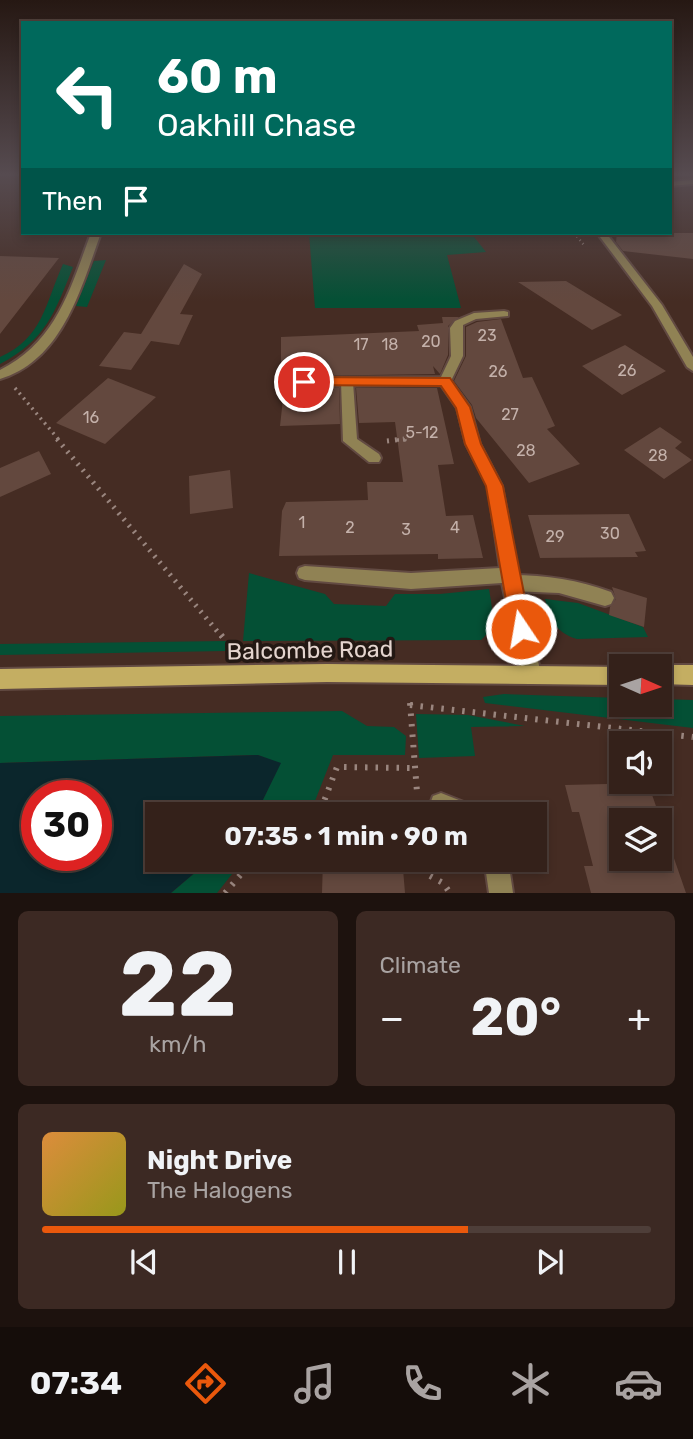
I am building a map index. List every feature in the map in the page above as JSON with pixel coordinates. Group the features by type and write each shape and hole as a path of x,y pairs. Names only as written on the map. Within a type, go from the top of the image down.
{"main road":[{"name":"Balcombe Road","path":"0,680 404,673 609,674"},
{"path":"672,675 693,675"}],"street":[{"path":"2,374 40,350 59,328 95,235"},
{"path":"603,235 657,305 677,335 693,367"},
{"path":"445,382 457,356 456,328 459,323 474,316 504,314"},
{"path":"304,382 445,382"},
{"path":"347,382 350,441 374,458"},
{"path":"445,382 463,407 473,444 495,486 510,579 531,674"},
{"path":"305,573 411,581 510,579 558,583 605,598"},
{"path":"498,872 501,893"}],"path":[{"path":"2,374 232,648"},
{"path":"404,673 410,705 418,802"},
{"path":"410,705 693,737"},
{"path":"324,802 337,767 415,768"},
{"path":"225,893 243,872"},
{"path":"424,872 443,883 450,893"}],"green space":[{"path":"309,235 473,235 486,252 447,255 461,308 315,308"},
{"path":"106,260 87,307 76,306 94,261"},
{"path":"63,264 73,267 47,323 28,345 0,364 0,357 14,349 34,330"},
{"path":"249,573 325,594 334,604 386,606 395,594 440,594 489,589 491,623 481,640 243,641"},
{"path":"545,599 578,603 643,627 648,637 577,639 563,633 555,624"},
{"path":"226,641 232,648 225,651 0,655 0,644"},
{"path":"504,694 609,698 609,718 485,703 483,697"},
{"path":"672,699 693,700 693,728 610,718 672,718"},
{"path":"342,711 367,726 394,727 406,736 405,755 333,755 314,802 262,802 280,764 258,755 0,763 0,716"},
{"path":"416,714 468,715 525,726 471,727 475,756 419,758"},
{"path":"196,872 234,872 217,893 171,893"}],"water":[{"path":"258,755 281,763 262,802 145,802 145,872 196,872 171,893 0,893 0,763"}],"building":[{"path":"693,233 693,259 623,251 616,242 617,235"},
{"path":"0,256 59,258 0,334"},
{"path":"184,264 202,274 180,314 193,315 179,345 151,341 131,370 99,366 124,332 141,334"},
{"path":"566,281 622,315 592,330 518,282"},
{"path":"442,317 459,317 448,326 448,355 440,374 433,366 435,374 303,376 296,381 303,388 339,388 340,424 280,426 284,390 281,390 281,337 419,331 417,325 443,323"},
{"path":"501,319 523,378 532,377 555,426 547,429 580,464 529,483 476,418 472,405 454,381 466,356 466,327 477,322"},
{"path":"625,345 666,371 622,395 582,366"},
{"path":"108,378 156,397 105,444 56,423"},
{"path":"356,388 437,388 454,464 438,465 446,516 473,515 483,558 438,559 438,554 279,556 282,511 286,502 368,500 367,482 403,482 395,422 359,423"},
{"path":"660,427 682,442 675,448 692,460 664,479 624,450"},
{"path":"39,451 51,474 0,497 0,468"},
{"path":"230,470 233,508 190,514 189,476"},
{"path":"629,514 646,551 635,552 638,557 540,558 528,515"},
{"path":"612,587 647,598 644,627 609,615 610,607 616,599"},
{"path":"609,784 609,794 652,794 657,808 609,808 609,871 672,871 672,852 686,893 591,893 584,866 593,866 579,812 572,812 565,785"},
{"path":"323,872 403,872 405,893 322,893"}],"route":[{"path":"304,382 445,382 463,407 473,444 495,486 521,629"}]}
